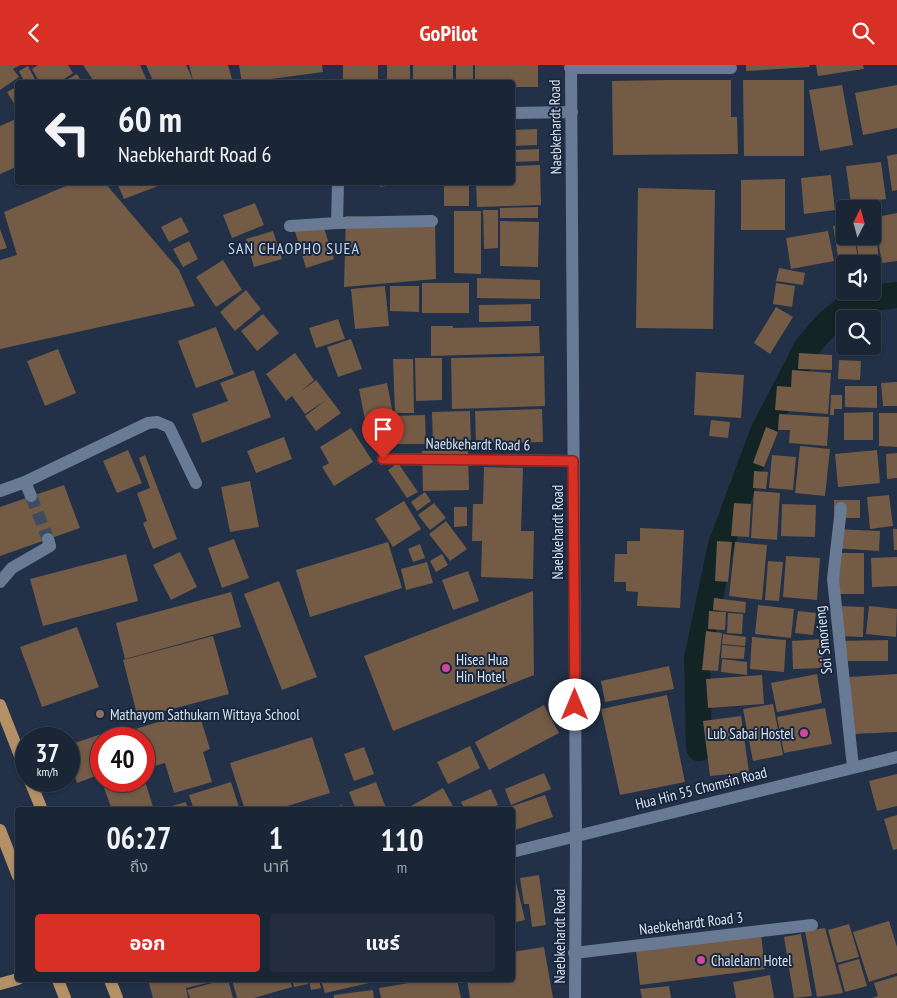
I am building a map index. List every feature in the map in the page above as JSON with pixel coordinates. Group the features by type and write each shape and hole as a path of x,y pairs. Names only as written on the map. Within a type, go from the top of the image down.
{"main road":[{"path":"0,705 15,743"},
{"path":"35,792 41,807"},
{"path":"0,830 15,868"},
{"path":"0,983 15,980"},
{"path":"59,982 65,998"},
{"path":"111,982 117,998"}],"street":[{"path":"570,67 731,68"},
{"name":"Naebkehardt Road","path":"570,67 572,111 576,836 575,998"},
{"path":"515,113 572,111"},
{"path":"337,223 338,185"},
{"path":"290,226 432,221"},
{"path":"0,491 25,482 148,423 157,421 170,427 196,483"},
{"name":"Naebkehardt Road 6","path":"383,459 573,461"},
{"path":"25,482 31,497"},
{"name":"Soi Smorieng","path":"841,509 833,579 853,767"},
{"path":"0,582 12,568 50,546 48,539"},
{"name":"Hua Hin 55 Chomsin Road","path":"515,851 897,757"},
{"name":"Naebkehardt Road 3","path":"574,953 812,925"}],"building":[{"path":"0,65 20,65 13,69 19,77 0,90"},
{"path":"38,65 68,65 73,73 62,80 38,80 32,69"},
{"path":"83,65 140,65 147,80 93,80"},
{"path":"146,65 186,65 193,80 153,80"},
{"path":"189,65 228,65 232,80 193,80"},
{"path":"239,65 322,65 323,72 264,80 242,80"},
{"path":"343,65 378,65 378,80 343,80"},
{"path":"387,65 410,65 410,80 387,80"},
{"path":"413,65 453,65 453,80 413,80"},
{"path":"456,65 473,65 473,80 456,80"},
{"path":"475,65 538,65 538,87 515,87 515,80 475,80"},
{"path":"746,65 809,65 810,67 746,71"},
{"path":"816,65 863,65 864,69 818,76"},
{"path":"28,66 35,80 24,80 19,71"},
{"path":"77,74 80,80 66,80"},
{"path":"731,80 731,117 737,117 738,154 613,155 612,81"},
{"path":"743,80 804,80 804,156 744,156"},
{"path":"842,85 853,145 820,151 809,90"},
{"path":"897,85 897,128 863,135 855,93"},
{"path":"15,88 15,105 7,92"},
{"path":"15,119 15,167 0,174 0,126"},
{"path":"537,129 537,145 515,146 515,130"},
{"path":"539,149 539,161 515,162 515,150"},
{"path":"897,154 897,190 892,191 887,156"},
{"path":"881,162 886,199 850,200 846,166"},
{"path":"540,165 541,205 477,207 476,185 515,185 515,166"},
{"path":"831,175 835,210 804,214 801,178"},
{"path":"785,179 785,230 741,230 741,180"},
{"path":"68,185 107,185 179,270 195,306 0,349 0,260 17,255 4,212"},
{"path":"118,185 158,185 158,186 124,199"},
{"path":"444,185 469,185 469,206 444,206"},
{"path":"638,188 715,190 713,329 636,328"},
{"path":"255,203 264,225 232,238 223,215"},
{"path":"538,207 538,218 500,218 500,208"},
{"path":"483,210 498,210 498,248 484,249"},
{"path":"454,211 481,211 481,274 454,273"},
{"path":"897,213 897,261 882,263 879,245 881,245 881,216"},
{"path":"346,216 435,219 436,279 344,287"},
{"path":"181,217 189,232 169,242 161,227"},
{"path":"500,221 539,222 538,267 500,266"},
{"path":"833,226 836,226 836,244"},
{"path":"294,228 324,228 334,259 306,268"},
{"path":"0,229 7,248 0,250"},
{"path":"273,231 282,259 254,267 246,239"},
{"path":"828,231 834,261 791,269 786,238"},
{"path":"189,241 198,259 183,267 173,249"},
{"path":"836,245 856,245 857,255 838,255"},
{"path":"857,245 877,245 878,255 858,255"},
{"path":"223,260 242,290 216,307 196,277"},
{"path":"779,268 805,273 803,285 776,281"},
{"path":"477,278 540,280 540,299 477,298"},
{"path":"422,283 469,283 469,313 422,313"},
{"path":"776,283 795,286 792,307 773,304"},
{"path":"385,286 389,326 355,329 351,289"},
{"path":"390,286 419,286 419,312 390,311"},
{"path":"246,290 261,309 235,331 220,312"},
{"path":"531,304 531,321 479,322 479,305"},
{"path":"776,307 793,317 770,354 754,343"},
{"path":"263,314 279,333 257,351 241,331"},
{"path":"338,319 345,339 316,348 309,328"},
{"path":"431,326 453,326 453,328 539,326 540,353 431,356"},
{"path":"216,327 234,374 196,388 178,341"},
{"path":"351,339 362,369 338,377 327,347"},
{"path":"58,349 76,393 45,406 27,361"},
{"path":"295,353 314,380 300,392 316,380 341,413 316,431 305,416 326,400 305,414 292,396 286,401 266,374"},
{"path":"799,353 832,355 832,370 798,369"},
{"path":"544,356 545,406 452,409 451,358"},
{"path":"415,358 442,358 442,400 416,401"},
{"path":"393,359 413,359 414,413 395,413"},
{"path":"839,360 861,361 860,380 838,379"},
{"path":"254,370 271,417 202,443 192,414 228,401 220,383"},
{"path":"792,370 831,373 828,414 775,410 777,386 791,387"},
{"path":"696,372 744,375 741,418 694,415"},
{"path":"897,382 897,406 883,406 881,383"},
{"path":"387,383 393,414 365,420 359,389"},
{"path":"845,386 877,386 877,408 845,407"},
{"path":"831,395 842,395 842,409 834,409 834,415 830,415"},
{"path":"542,409 543,442 476,444 475,411"},
{"path":"470,411 471,445 433,446 432,412"},
{"path":"873,412 873,440 844,440 844,413"},
{"path":"879,413 897,413 897,447 879,446"},
{"path":"779,414 829,417 827,446 789,443 790,430 778,430"},
{"path":"425,415 426,444 392,444 391,416"},
{"path":"711,420 730,422 728,438 709,436"},
{"path":"766,427 778,432 764,467 753,463"},
{"path":"351,428 373,462 334,486 322,467 329,463 320,447"},
{"path":"284,437 292,459 256,473 247,451"},
{"path":"800,446 830,449 825,496 795,493"},
{"path":"128,450 142,483 117,493 103,461"},
{"path":"468,450 469,490 423,491 422,451"},
{"path":"877,450 880,483 838,487 835,454"},
{"path":"897,453 897,478 887,479 886,454"},
{"path":"145,455 177,539 153,549 143,523 147,521 137,493 150,488 139,458"},
{"path":"772,455 796,457 793,490 769,488"},
{"path":"398,463 418,492 407,498 388,470"},
{"path":"484,467 523,468 521,531 534,531 533,579 481,577 482,541 472,541 473,504 483,504"},
{"path":"754,471 768,472 766,489 753,488"},
{"path":"250,481 259,527 230,532 221,487"},
{"path":"64,485 80,528 0,556 0,507"},
{"path":"754,491 780,493 777,540 751,538"},
{"path":"425,492 431,501 417,511 411,502"},
{"path":"889,495 893,526 870,529 867,497"},
{"path":"834,500 860,500 860,518 834,518"},
{"path":"404,501 421,529 393,547 375,519"},
{"path":"434,503 446,518 430,530 418,515"},
{"path":"734,503 751,504 749,537 731,536"},
{"path":"782,504 816,505 815,537 781,536"},
{"path":"454,507 467,507 467,526 454,527"},
{"path":"446,521 467,549 450,561 429,534"},
{"path":"640,528 684,530 680,608 637,606 638,592 626,591 626,582 614,582 615,554 627,554 627,541 640,541"},
{"path":"833,529 880,531 879,551 832,548"},
{"path":"893,529 897,529 897,550 894,550"},
{"path":"234,539 249,578 222,588 208,548"},
{"path":"717,541 732,542 728,582 715,581"},
{"path":"388,542 402,588 310,617 296,570"},
{"path":"735,542 767,545 762,600 729,596"},
{"path":"420,544 425,558 413,562 408,549"},
{"path":"180,552 197,587 171,600 153,565"},
{"path":"839,553 864,553 864,594 839,594"},
{"path":"126,554 138,601 43,626 30,579"},
{"path":"442,554 448,565 436,572 430,561"},
{"path":"786,556 820,558 817,600 783,597"},
{"path":"897,557 897,586 872,587 871,558"},
{"path":"768,561 783,562 779,601 765,600"},
{"path":"427,562 433,583 406,590 401,569"},
{"path":"468,571 479,601 453,610 442,580"},
{"path":"279,581 317,677 282,690 244,594"},
{"path":"533,591 534,675 393,731 364,656"},
{"path":"231,592 241,627 125,659 116,623"},
{"path":"714,598 746,602 745,613 713,610"},
{"path":"758,605 794,609 791,638 755,634"},
{"path":"838,606 864,607 863,637 836,636"},
{"path":"869,606 897,609 896,637 866,634"},
{"path":"709,611 726,612 725,630 708,629"},
{"path":"798,611 816,613 813,635 795,633"},
{"path":"728,613 743,614 742,634 727,633"},
{"path":"77,627 99,687 42,707 20,647"},
{"path":"706,631 722,633 718,671 702,670"},
{"path":"723,634 746,637 745,646 722,644"},
{"path":"213,636 229,694 138,718 123,660"},
{"path":"752,637 786,640 784,672 750,669"},
{"path":"822,639 823,668 793,669 792,641"},
{"path":"888,640 888,661 836,661 836,641"},
{"path":"722,645 745,647 744,659 721,658"},
{"path":"722,659 747,662 747,675 721,672"},
{"path":"669,666 674,689 605,702 601,681"},
{"path":"817,674 822,703 777,712 771,683"},
{"path":"897,674 897,732 852,734 849,677"},
{"path":"762,675 764,704 708,708 706,679"},
{"path":"667,695 685,782 620,795 601,709"},
{"path":"773,704 783,755 753,761 743,709"},
{"path":"544,705 559,733 489,770 475,742"},
{"path":"825,708 832,744 784,753 777,717"},
{"path":"198,710 210,749 203,752 212,782 174,793 165,763 155,766 155,727 142,727"},
{"path":"741,716 749,772 710,776 703,721"},
{"path":"312,737 330,793 284,807 244,807 230,763"},
{"path":"90,738 90,778 80,782 80,741"},
{"path":"470,746 480,768 448,784 437,762"},
{"path":"364,747 374,774 354,781 344,754"},
{"path":"544,773 551,789 511,805 505,789"},
{"path":"897,774 897,806 877,811 869,781"},
{"path":"231,782 239,807 193,807 189,795"},
{"path":"376,782 386,807 355,807 349,792"},
{"path":"443,788 453,807 409,807"},
{"path":"491,789 498,805 493,807 464,807 461,802"},
{"path":"105,792 148,792 153,807 111,807"},
{"path":"545,795 553,817 515,830 515,807 510,807"},
{"path":"186,802 187,807 168,807"},
{"path":"897,815 897,849 893,850 884,819"},
{"path":"539,875 546,925 532,927 529,904 524,904 520,878"},
{"path":"515,878 525,920 515,922"},
{"path":"889,921 897,947 897,973 869,982 853,932"},
{"path":"849,924 859,957 837,963 828,930"},
{"path":"825,928 843,993 817,997 805,931"},
{"name":"Chalelarn Hotel","path":"761,934 765,969 640,985 636,950"},
{"path":"801,934 812,996 794,998 784,937"},
{"path":"544,947 553,998 470,998 467,982 515,982 515,952"},
{"path":"859,959 867,986 845,992 838,965"},
{"path":"770,975 774,998 736,998 733,982"},
{"path":"897,976 897,998 872,998 878,996 874,983"},
{"path":"149,982 211,982 186,988 188,998 153,998"},
{"path":"216,982 229,982 233,998 190,998 187,990"},
{"path":"233,982 291,982 292,987 254,998 237,998"},
{"path":"293,982 308,982 308,984 294,987"},
{"path":"309,982 320,982 321,988 311,990"},
{"path":"322,982 374,982 325,993"},
{"path":"414,982 457,982 461,998 381,998 379,988"},
{"path":"669,986 671,998 642,998 640,989"},
{"path":"373,990 374,998 334,998 334,995"}],"waterway":[{"path":"699,748 697,659 721,545 763,432 807,347 826,325 846,308 867,299 897,295"}],"tunnel":[{"path":"31,496 48,539"}],"place":[{"name":"Hisea Hua Hin Hotel","path":"446,668"},
{"name":"Mathayom Sathukarn Wittaya School","path":"100,714"},
{"name":"Lub Sabai Hostel","path":"804,733"},
{"name":"Chalelarn Hotel","path":"701,960"}],"district":[{"name":"SAN CHAOPHO SUEA","path":"294,248"}],"route":[{"path":"383,459 573,461 575,705"}]}
